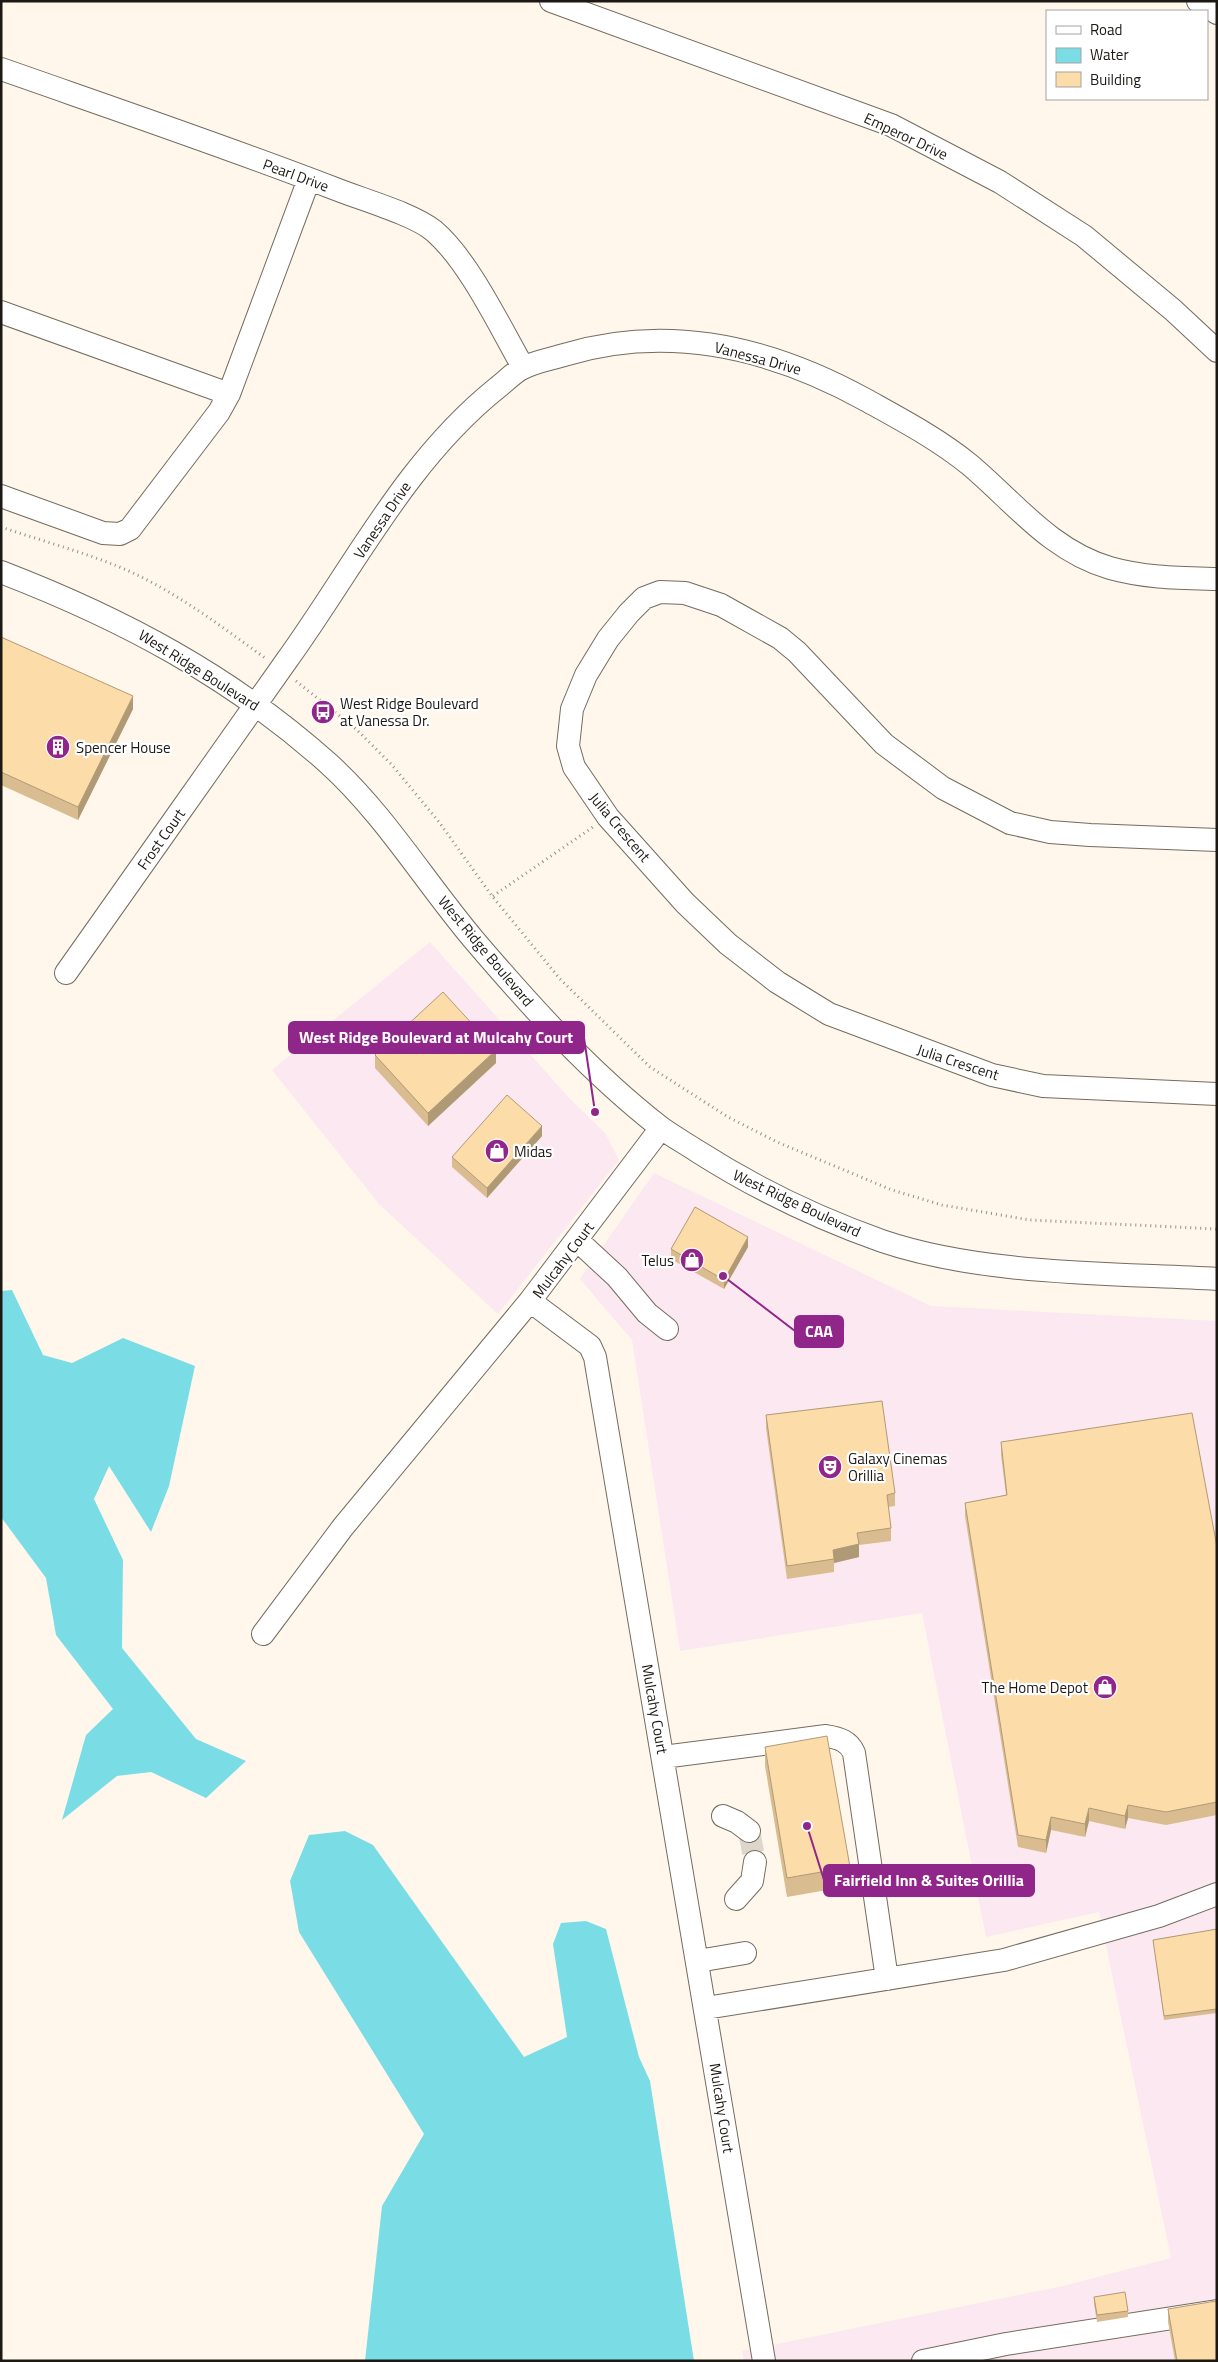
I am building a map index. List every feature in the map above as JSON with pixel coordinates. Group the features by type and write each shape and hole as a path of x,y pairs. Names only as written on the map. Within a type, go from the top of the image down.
{"street":[{"name":"Emperor Drive","path":"550,1 891,125 1000,182 1084,236 1173,310 1217,350"},
{"path":"1198,1 1217,13"},
{"name":"Pearl Drive","path":"1,69 309,179 414,220 432,229 445,241 462,263 523,367"},
{"path":"1,496 103,533 126,532 180,465 219,412 229,394 309,179"},
{"path":"1,312 229,394"},
{"name":"Vanessa Drive","path":"255,703 430,451 474,407 523,367 586,348 625,341 668,339 728,346 796,366 856,394 944,444 1052,540 1084,558 1109,568 1141,574 1217,579"},
{"name":"West Ridge Boulevard","path":"1,572 56,593 129,627 198,666 255,703 330,766 359,796 473,939 558,1035 662,1128 742,1180 839,1225 885,1242 930,1254 1051,1270 1217,1279"},
{"name":"Julia Crescent","path":"1217,840 1050,832 1010,823 943,788 884,744 797,652 780,638 721,605 685,593 660,592 644,598 629,613 608,639 591,668 572,708 568,746 574,767 608,817 686,903 728,944 777,982 829,1014 992,1075 1043,1086 1217,1094"},
{"name":"Frost Court","path":"66,973 255,703"},
{"name":"Mulcahy Court","path":"662,1128 530,1301 590,1346 595,1357 764,2361"},
{"path":"578,1240 617,1277 638,1304 667,1329"},
{"path":"263,1634 343,1528 530,1301"},
{"path":"663,1757 826,1736 845,1741 851,1746 854,1754 887,1979"},
{"path":"723,1816 737,1822 749,1831"},
{"path":"736,1899 752,1880 755,1862"},
{"path":"706,2008 1004,1960 1159,1916 1217,1894"},
{"path":"698,1962 745,1953"},
{"path":"923,2361 1006,2344 1217,2312"}],"path":[{"path":"1,527 117,566 165,590 196,608 280,669 356,729 392,765 439,822 492,896 560,979 650,1067 728,1117 776,1142 892,1190 942,1205 1030,1220 1217,1229"},
{"path":"492,896 608,817"}],"shaded area":[{"path":"430,942 570,1099 605,1133 619,1160 498,1314 379,1204 272,1070"},
{"path":"654,1173 931,1306 1217,1321 1217,2361 744,2361 742,2351 1063,2286 1171,2258 1099,1912 986,1937 922,1613 680,1651 632,1340 580,1279"}],"water":[{"path":"12,1290 43,1355 72,1363 123,1338 195,1366 169,1486 151,1532 109,1466 94,1499 123,1560 122,1648 196,1739 246,1761 206,1798 151,1772 117,1776 62,1820 86,1735 113,1709 56,1635 46,1578 1,1517 1,1291"},
{"path":"345,1831 373,1845 524,2057 567,2037 553,1944 561,1923 586,1921 606,1929 639,2057 650,2081 694,2361 365,2361 382,2206 424,2134 299,1932 290,1881 309,1835"}],"building":[{"name":"Spencer House","path":"1,637 133,696 78,807 1,772"},
{"path":"443,992 496,1050 428,1113 375,1055"},
{"name":"Midas","path":"507,1095 542,1126 487,1188 452,1157"},
{"path":"695,1207 748,1237 724,1280 671,1249"},
{"name":"Galaxy Cinemas Orillia","path":"882,1401 895,1493 887,1495 891,1528 857,1533 859,1544 833,1550 834,1559 787,1566 766,1415"},
{"name":"The Home Depot","path":"1192,1413 1217,1547 1217,1802 1166,1812 1128,1805 1125,1816 1089,1808 1085,1824 1051,1817 1046,1840 1018,1835 965,1503 1007,1495 1001,1442"},
{"path":"827,1736 850,1867 787,1878 765,1747"},
{"path":"1217,1929 1217,2009 1164,2016 1153,1940"},
{"path":"1125,2292 1128,2311 1097,2315 1094,2297"},
{"path":"1216,2301 1217,2361 1177,2361 1168,2309"}],"tunnel":[{"path":"749,1831 755,1862"}],"place":[{"name":"West Ridge Boulevard at Vanessa Dr.","path":"323,712"},
{"name":"Spencer House","path":"58,747"},
{"name":"West Ridge Boulevard at Mulcahy Court","path":"595,1112"},
{"name":"Midas","path":"497,1151"},
{"name":"Telus","path":"692,1260"},
{"name":"CAA","path":"723,1276"},
{"name":"Galaxy Cinemas Orillia","path":"830,1467"},
{"name":"The Home Depot","path":"1105,1687"},
{"name":"Fairfield Inn & Suites Orillia","path":"807,1826"}]}
